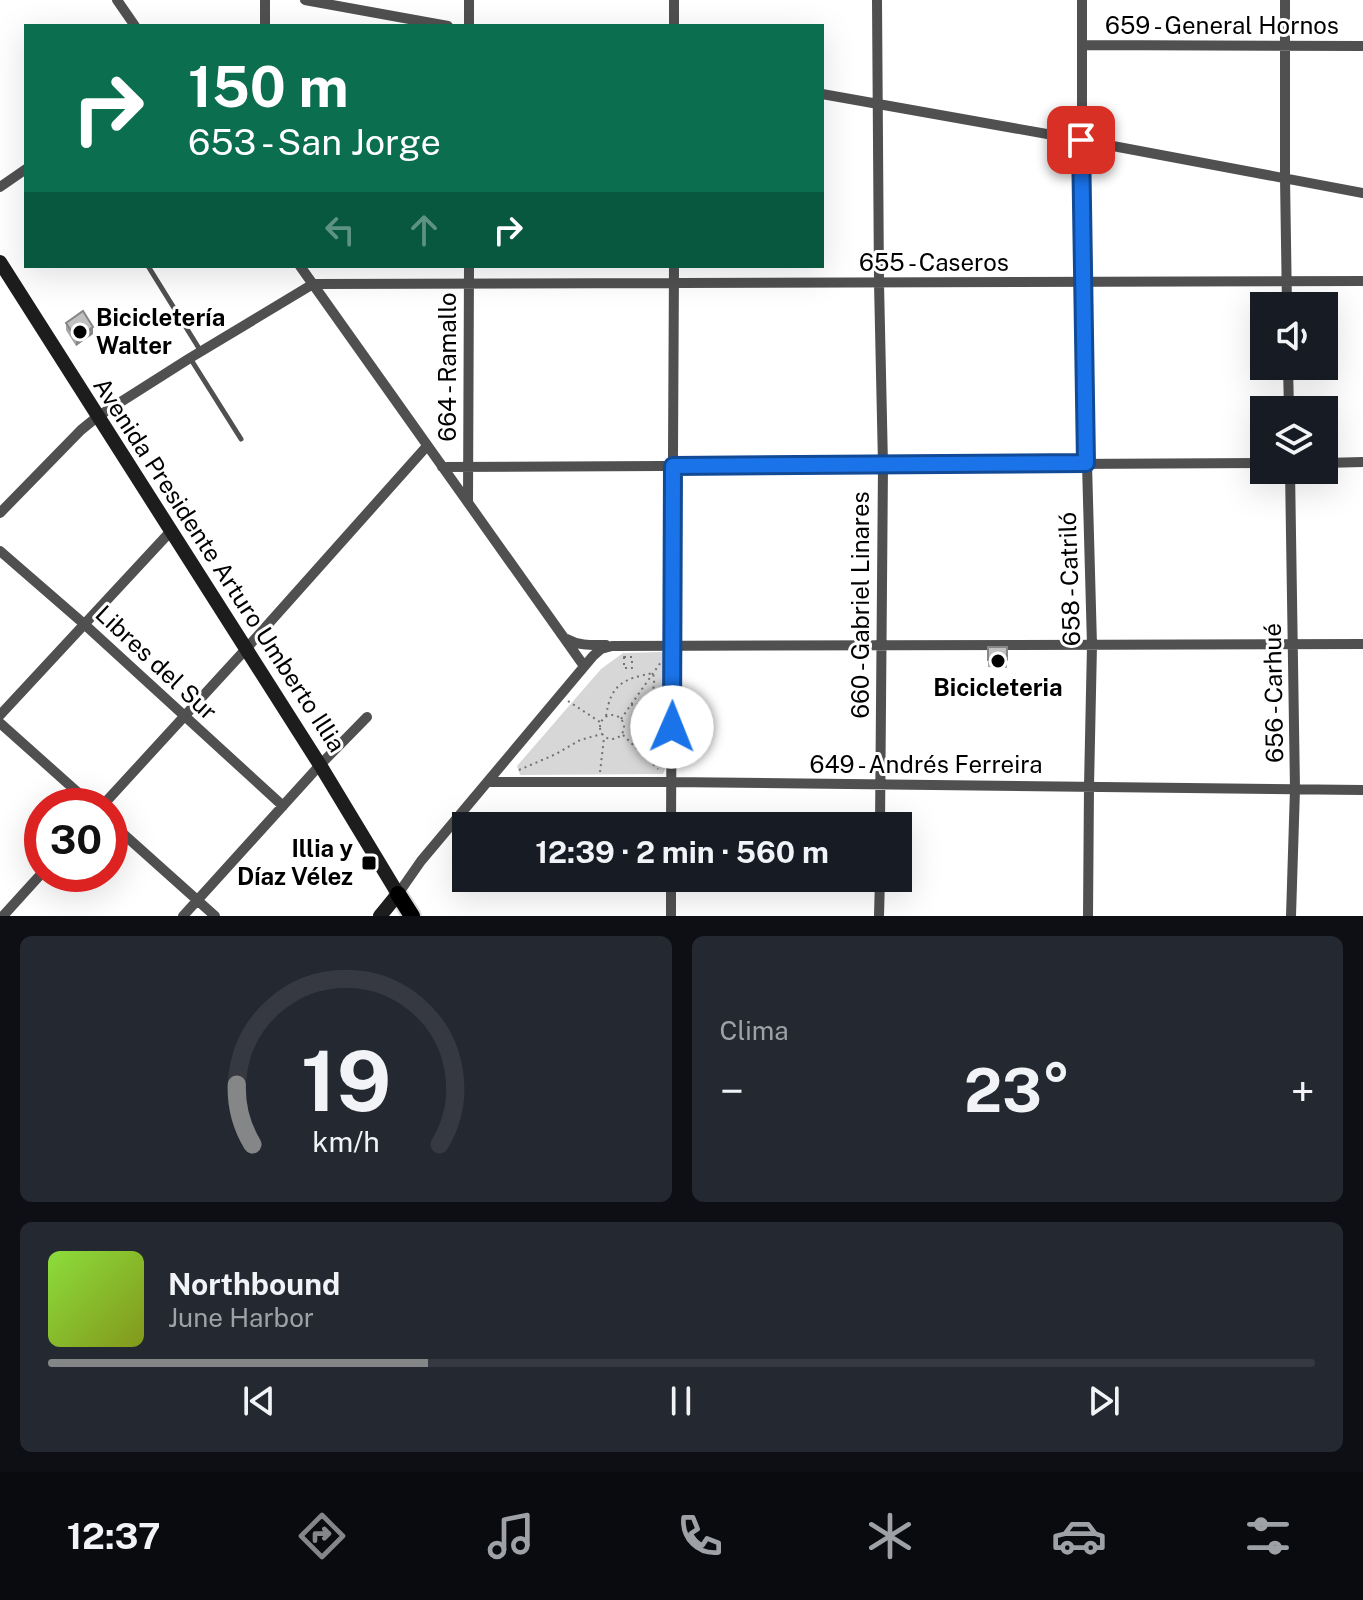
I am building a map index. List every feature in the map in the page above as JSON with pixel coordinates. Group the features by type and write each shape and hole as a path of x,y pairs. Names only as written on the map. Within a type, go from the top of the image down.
{"main road":[{"name":"Avenida Presidente Arturo Umberto Illia","path":"0,262 320,765 398,894"},
{"path":"380,916 398,894"},
{"path":"398,894 403,916"},
{"path":"398,894 412,916"}],"street":[{"path":"117,0 134,24"},
{"path":"265,0 265,24"},
{"path":"305,0 437,24"},
{"path":"469,0 469,24"},
{"path":"674,0 674,24"},
{"name":"660 - Gabriel Linares","path":"877,0 883,465 880,812"},
{"name":"658 - Catriló","path":"1082,0 1082,282 1092,645 1088,916"},
{"path":"1285,0 1286,292"},
{"name":"659 - General Hornos","path":"1082,45 1363,46"},
{"path":"824,94 1363,193"},
{"path":"0,187 24,170"},
{"path":"301,268 584,666"},
{"name":"664 - Ramallo","path":"468,503 469,268"},
{"path":"671,812 674,268"},
{"name":"655 - Caseros","path":"313,284 1363,281"},
{"path":"0,513 97,417 313,284"},
{"path":"119,788 427,446"},
{"path":"1338,463 1363,462"},
{"path":"468,468 1250,463"},
{"name":"664 - Ramallo","path":"442,467 468,468"},
{"name":"656 - Carhué","path":"1290,484 1295,789 1291,916"},
{"path":"0,715 170,532"},
{"name":"Libres del Sur","path":"0,551 283,806"},
{"path":"564,637 575,643 612,646 1363,644"},
{"path":"420,916 398,894 421,861 584,666 601,649 612,646"},
{"path":"183,916 367,717"},
{"path":"0,723 73,788"},
{"name":"649 - Andrés Ferreira","path":"489,782 1363,790"},
{"path":"128,838 215,916"},
{"path":"3,916 25,892"},
{"path":"671,892 671,916"},
{"path":"879,916 880,892"}],"lane":[{"path":"149,268 201,351"},
{"path":"190,358 241,439"}],"path":[{"path":"621,719 673,645"},
{"path":"630,705 649,699 654,688 653,673"},
{"path":"599,781 603,736 599,726 606,716 615,689 628,679 653,673"},
{"path":"561,696 601,722"},
{"path":"516,771 580,740 603,736 616,739 622,734 624,726 621,719 614,715 606,716"},
{"path":"622,734 671,782"}],"shaded area":[{"path":"662,652 667,657 666,766 663,774 520,775 517,766 601,669 623,653"}],"building":[{"path":"83,311 93,327 76,338 66,323"},
{"path":"988,647 1007,647 1007,660 988,660"}],"place":[{"name":"Bicicletería Walter","path":"80,332"},
{"name":"Bicicleteria","path":"998,661"},
{"name":"Illia y Díaz Vélez","path":"369,863"}],"route":[{"path":"672,727 673,466 1086,463 1081,140"}]}
